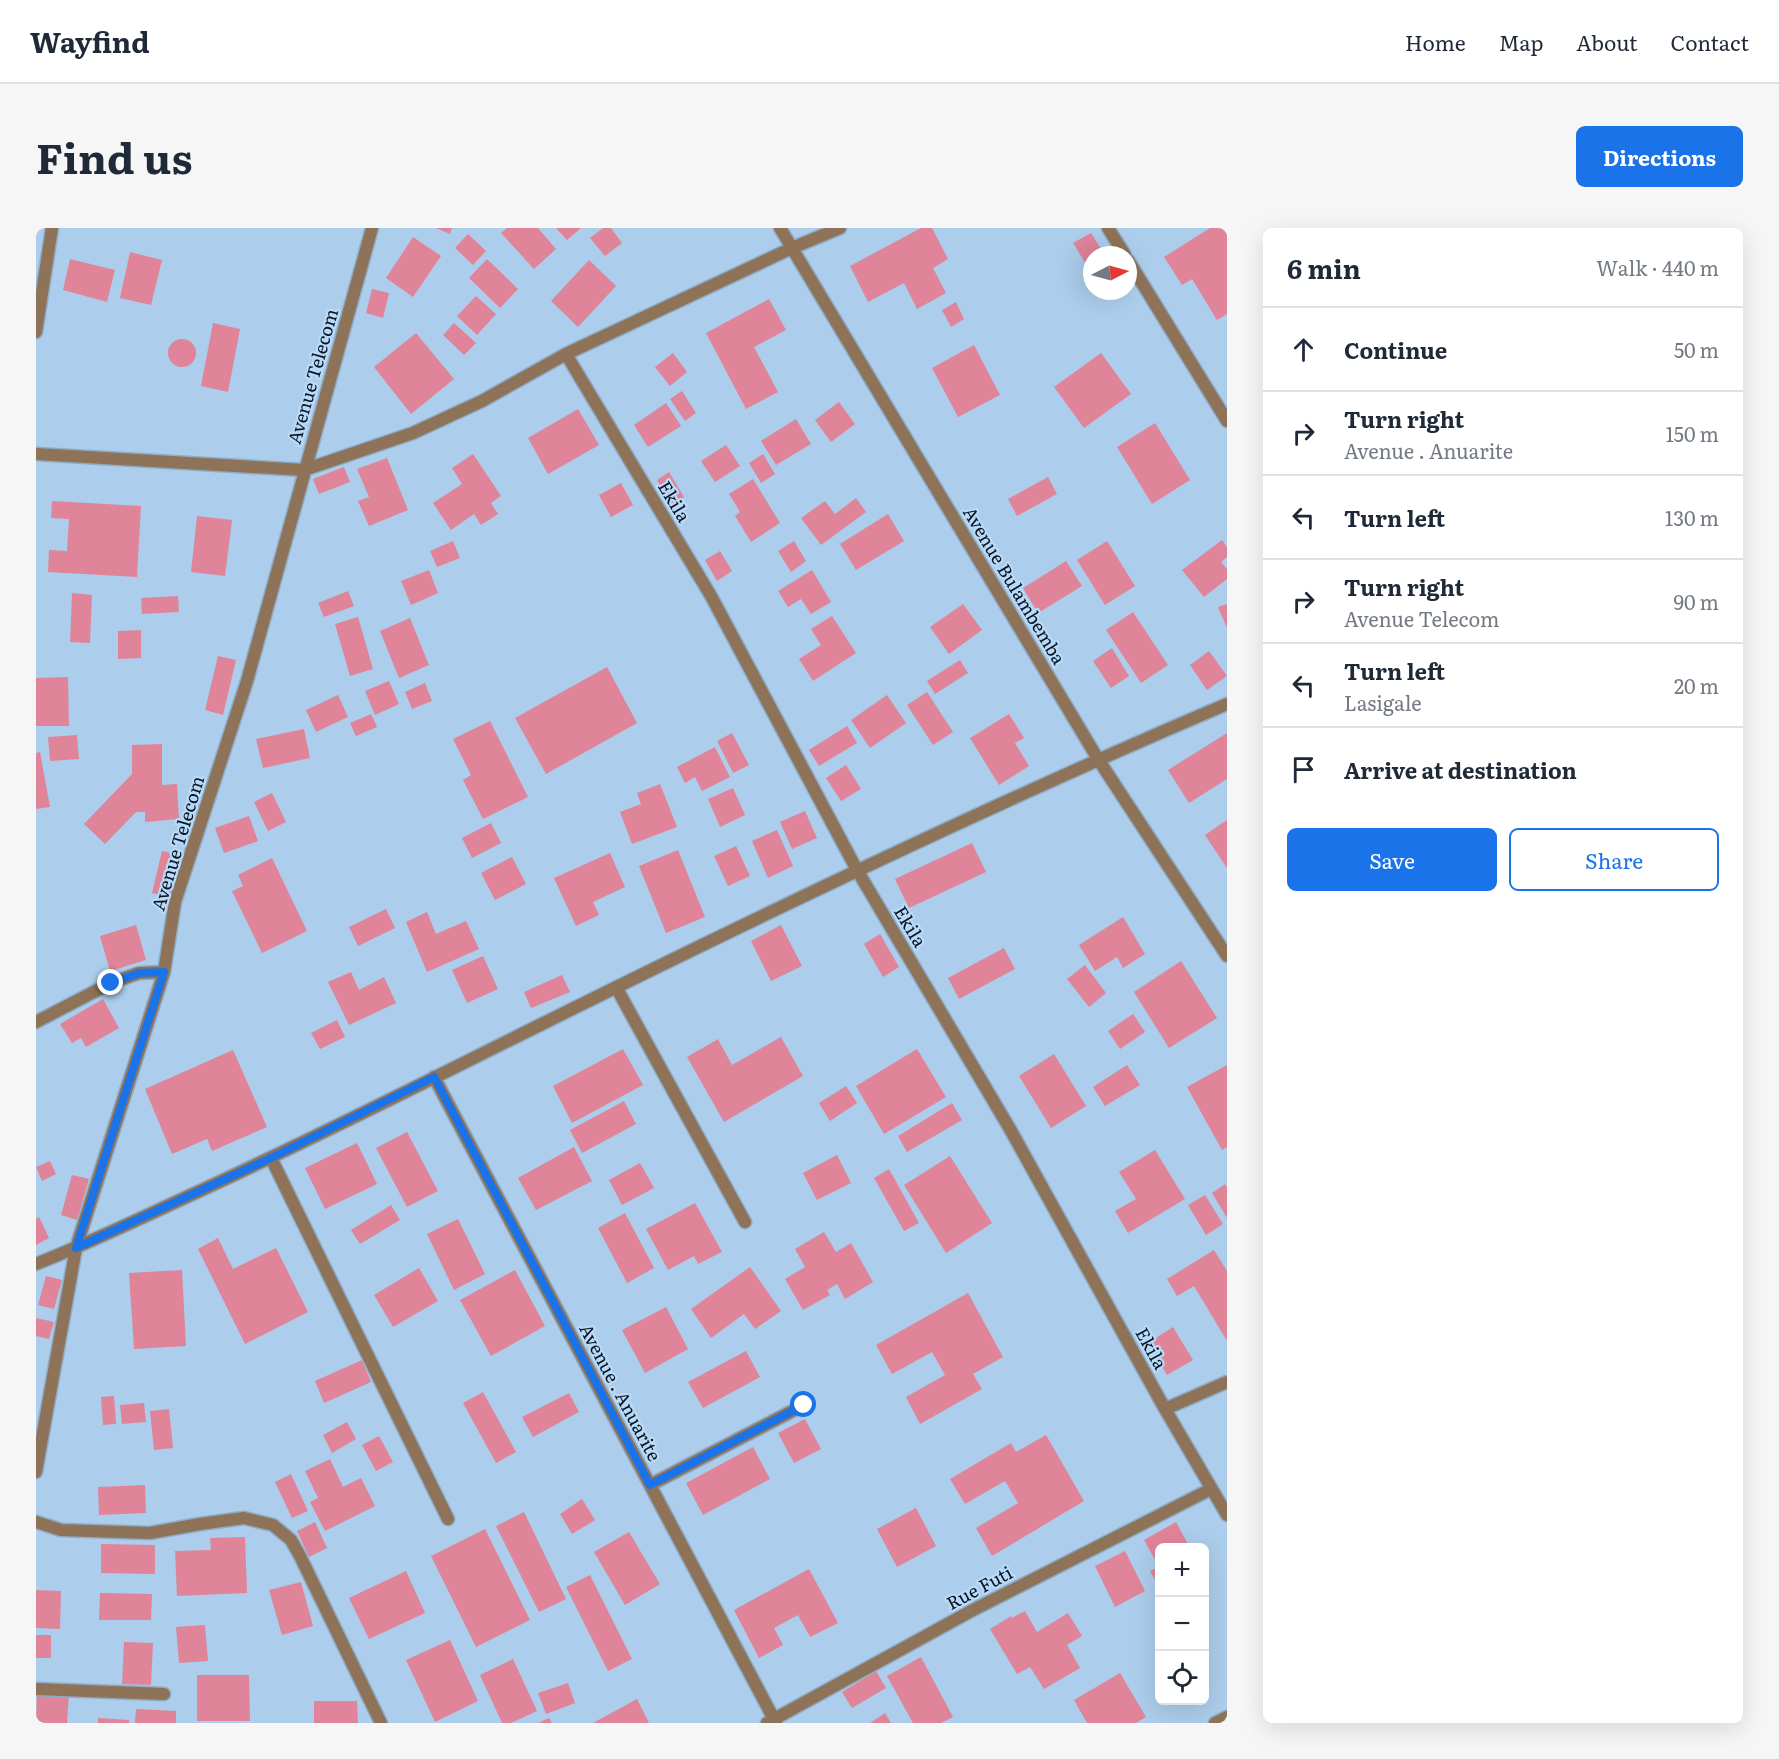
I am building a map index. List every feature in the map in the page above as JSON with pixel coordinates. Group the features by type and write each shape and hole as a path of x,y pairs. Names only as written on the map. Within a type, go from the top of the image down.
{"street":[{"path":"36,332 52,228"},
{"name":"Avenue Telecom","path":"36,1472 76,1248 164,972 175,902 246,681 372,228"},
{"name":"Avenue Bulambemba","path":"780,228 1098,759 1227,956"},
{"path":"36,454 304,470 413,433 482,401 566,354 792,248 840,228"},
{"path":"1108,228 1119,246"},
{"path":"1137,275 1227,421"},
{"name":"Ekila","path":"566,354 711,596 857,870 1010,1129 1165,1409 1227,1515"},
{"path":"36,1264 76,1248 271,1158 857,870 1098,759 1227,704"},
{"path":"36,1022 111,983 139,973 164,972"},
{"path":"616,987 745,1222"},
{"name":"Avenue . Anuarite","path":"434,1077 650,1485 772,1722"},
{"path":"271,1158 448,1519"},
{"path":"1165,1409 1227,1382"},
{"path":"650,1485 804,1405"},
{"name":"Rue Futi","path":"772,1722 973,1610 1211,1489"},
{"path":"36,1522 61,1530 150,1533 244,1518 273,1526 291,1540 381,1723"},
{"path":"36,1689 164,1694"},
{"path":"1215,1723 1227,1717"}],"building":[{"path":"436,228 452,228 450,234"},
{"path":"507,228 538,228 556,249 534,269 501,233"},
{"path":"556,228 581,228 567,240"},
{"path":"603,228 611,228 622,243 605,256 590,238"},
{"path":"921,228 932,228 948,259 933,268 946,293 917,309 904,283 868,302 850,266"},
{"path":"1210,228 1227,228 1227,314 1217,320 1192,279 1182,285 1164,257"},
{"path":"1091,233 1099,246 1083,246 1083,259 1073,243"},
{"path":"468,234 486,251 473,265 455,248"},
{"path":"413,237 441,256 413,297 386,278"},
{"path":"130,252 162,260 151,305 120,298"},
{"path":"70,259 115,270 107,302 63,290"},
{"path":"487,259 518,289 500,308 469,278"},
{"path":"589,260 616,286 578,327 551,301"},
{"path":"372,289 389,293 383,318 366,313"},
{"path":"476,296 496,314 477,335 457,316"},
{"path":"769,299 786,330 754,347 778,392 746,409 706,333"},
{"path":"956,302 964,319 951,327 942,310"},
{"path":"213,323 240,329 228,392 201,386"},
{"path":"454,323 476,343 464,355 443,335"},
{"path":"416,333 454,379 411,414 374,367"},
{"path":"182,339 192,343 196,353 192,363 182,367 172,363 168,353 172,343"},
{"path":"974,345 1000,395 958,417 932,368"},
{"path":"673,353 687,372 670,386 655,367"},
{"path":"1101,353 1131,394 1084,428 1054,387"},
{"path":"682,391 696,413 685,421 670,399"},
{"path":"839,402 855,424 831,442 815,420"},
{"path":"666,403 681,426 648,447 634,425"},
{"path":"578,409 599,445 548,474 528,438"},
{"path":"796,419 811,444 776,465 761,441"},
{"path":"1155,423 1190,480 1152,504 1117,447"},
{"path":"726,445 740,466 715,482 701,461"},
{"path":"473,454 501,496 491,503 498,514 481,525 474,514 451,530 433,503 462,484 452,468"},
{"path":"763,454 775,474 761,483 749,463"},
{"path":"387,458 408,510 369,526 358,501 369,497 357,469"},
{"path":"344,467 350,482 319,494 313,479"},
{"path":"669,472 684,497 671,505 657,480"},
{"path":"1048,477 1057,494 1017,516 1008,499"},
{"path":"753,479 780,523 751,542 735,516 740,512 729,494"},
{"path":"621,483 633,505 611,517 599,495"},
{"path":"856,498 866,512 821,545 801,518 825,501 835,514"},
{"path":"52,501 141,506 137,577 48,572 49,550 67,551 69,519 51,518"},
{"path":"888,514 904,541 856,570 840,544"},
{"path":"197,516 232,520 225,576 191,572"},
{"path":"1222,540 1227,547 1227,557 1221,562 1227,569 1227,579 1204,597 1182,570"},
{"path":"453,541 460,558 437,567 430,551"},
{"path":"794,541 806,561 791,572 778,551"},
{"path":"1107,541 1135,586 1105,605 1077,560"},
{"path":"720,551 732,571 717,581 705,560"},
{"path":"1066,561 1082,586 1038,613 1023,588"},
{"path":"429,570 438,593 411,605 401,581"},
{"path":"812,570 831,602 811,614 801,599 788,607 778,591"},
{"path":"348,591 354,606 324,617 318,603"},
{"path":"72,593 92,595 90,643 70,642"},
{"path":"178,596 179,612 142,614 141,598"},
{"path":"963,604 982,630 949,654 930,627"},
{"path":"1227,604 1227,628 1218,607"},
{"path":"1133,612 1168,665 1141,683 1106,630"},
{"path":"832,616 856,653 813,681 799,659 821,645 811,629"},
{"path":"358,617 373,669 350,676 335,624"},
{"path":"410,618 429,665 399,678 380,631"},
{"path":"141,630 141,658 118,659 118,631"},
{"path":"1112,648 1129,676 1111,688 1093,661"},
{"path":"1209,651 1227,676 1207,690 1190,665"},
{"path":"218,656 236,660 223,715 205,710"},
{"path":"960,660 968,673 935,694 927,681"},
{"path":"607,667 637,723 546,774 515,718"},
{"path":"68,677 69,726 36,726 36,678"},
{"path":"389,681 399,704 375,715 365,691"},
{"path":"425,683 432,701 412,709 405,692"},
{"path":"927,692 953,732 933,745 907,705"},
{"path":"338,695 348,717 316,732 306,710"},
{"path":"887,695 906,723 870,748 851,720"},
{"path":"371,714 377,727 356,736 350,723"},
{"path":"1009,714 1024,738 1015,743 1029,766 999,785 970,738"},
{"path":"490,721 528,797 483,819 463,780 471,775 453,739"},
{"path":"847,726 857,743 819,766 809,750"},
{"path":"304,729 310,758 263,768 256,739"},
{"path":"732,733 749,765 733,773 717,741"},
{"path":"1227,733 1227,779 1189,803 1168,770"},
{"path":"77,735 79,759 50,761 48,737"},
{"path":"162,744 162,785 177,784 179,819 145,822 145,812 136,812 105,844 84,824 132,774 132,745"},
{"path":"715,747 730,777 702,791 695,777 685,783 677,767"},
{"path":"40,752 50,807 36,809 36,753"},
{"path":"846,765 861,789 841,801 826,778"},
{"path":"660,784 677,827 632,844 620,812 641,804 637,793"},
{"path":"733,788 745,815 720,827 708,799"},
{"path":"272,793 286,822 268,831 254,802"},
{"path":"805,811 817,838 792,849 780,822"},
{"path":"249,816 258,841 224,853 215,828"},
{"path":"1227,820 1227,868 1205,835"},
{"path":"491,823 501,843 472,858 462,838"},
{"path":"777,830 793,866 768,878 752,841"},
{"path":"972,843 986,872 909,908 895,879"},
{"path":"736,846 750,876 728,886 714,856"},
{"path":"678,850 705,917 666,933 639,866"},
{"path":"162,851 180,855 169,897 152,893"},
{"path":"610,853 625,887 593,902 599,915 576,926 554,878"},
{"path":"512,857 526,884 495,900 481,873"},
{"path":"272,858 307,931 262,953 232,891 243,886 238,875"},
{"path":"386,909 395,928 358,946 349,927"},
{"path":"427,912 436,934 466,921 479,949 427,972 406,922"},
{"path":"1123,917 1145,954 1123,968 1117,957 1095,971 1079,945"},
{"path":"136,925 146,960 110,971 100,936"},
{"path":"781,925 802,966 771,981 751,941"},
{"path":"880,934 899,967 883,977 864,944"},
{"path":"1004,948 1015,969 959,999 948,978"},
{"path":"483,956 498,989 467,1003 452,970"},
{"path":"1181,961 1217,1018 1169,1048 1134,992"},
{"path":"1085,965 1106,993 1089,1007 1067,979"},
{"path":"351,972 359,990 384,977 396,1003 349,1025 328,982"},
{"path":"562,975 570,992 531,1008 524,992"},
{"path":"103,999 119,1028 86,1047 81,1038 72,1043 60,1024"},
{"path":"1133,1014 1145,1032 1120,1049 1108,1031"},
{"path":"337,1020 345,1037 320,1049 311,1033"},
{"path":"781,1037 803,1076 724,1122 687,1057 718,1039 732,1065"},
{"path":"623,1049 643,1085 572,1123 553,1086"},
{"path":"917,1049 946,1097 884,1134 856,1086"},
{"path":"233,1050 267,1127 212,1151 207,1139 172,1154 145,1089"},
{"path":"1054,1054 1086,1106 1051,1128 1019,1076"},
{"path":"1127,1065 1140,1085 1105,1106 1093,1087"},
{"path":"1227,1065 1227,1147 1222,1150 1187,1087"},
{"path":"846,1086 857,1103 830,1121 819,1103"},
{"path":"624,1101 636,1124 582,1153 570,1130"},
{"path":"952,1103 962,1120 907,1152 898,1136"},
{"path":"407,1132 438,1191 407,1207 376,1148"},
{"path":"357,1143 377,1184 325,1209 305,1168"},
{"path":"574,1147 592,1181 536,1210 518,1178"},
{"path":"1155,1150 1185,1199 1128,1233 1115,1211 1136,1199 1119,1172"},
{"path":"837,1155 851,1183 817,1200 803,1173"},
{"path":"950,1156 992,1223 946,1253 904,1185"},
{"path":"50,1161 56,1174 42,1181 36,1167"},
{"path":"640,1163 654,1188 622,1205 609,1180"},
{"path":"889,1169 919,1223 904,1231 874,1178"},
{"path":"72,1175 89,1179 77,1220 61,1215"},
{"path":"1225,1184 1227,1187 1227,1218 1212,1193"},
{"path":"1205,1195 1223,1224 1206,1235 1188,1205"},
{"path":"695,1203 722,1252 698,1264 694,1256 668,1270 646,1229"},
{"path":"391,1205 400,1220 360,1244 351,1230"},
{"path":"625,1213 654,1268 627,1283 598,1228"},
{"path":"39,1217 49,1238 36,1245 36,1219"},
{"path":"458,1219 485,1274 454,1290 427,1234"},
{"path":"824,1232 836,1252 851,1243 873,1282 845,1299 837,1284 827,1290 830,1295 803,1310 785,1279 805,1267 795,1249"},
{"path":"218,1238 233,1269 276,1248 308,1312 245,1344 198,1249"},
{"path":"1214,1250 1227,1271 1227,1341 1194,1286 1177,1296 1167,1279"},
{"path":"750,1267 781,1311 755,1329 744,1314 711,1338 691,1309"},
{"path":"419,1268 438,1301 393,1327 374,1295"},
{"path":"182,1270 186,1346 134,1349 129,1273"},
{"path":"515,1270 545,1326 491,1356 460,1300"},
{"path":"46,1276 62,1280 54,1309 38,1305"},
{"path":"968,1293 1003,1357 973,1374 982,1389 920,1424 906,1397 945,1375 932,1352 892,1374 876,1345"},
{"path":"666,1307 688,1349 645,1373 622,1330"},
{"path":"36,1318 54,1322 49,1339 36,1336"},
{"path":"1173,1327 1193,1360 1167,1375 1148,1343"},
{"path":"746,1351 760,1377 703,1408 688,1382"},
{"path":"362,1360 371,1382 324,1403 315,1381"},
{"path":"483,1392 516,1452 496,1463 463,1403"},
{"path":"569,1393 579,1412 533,1437 522,1417"},
{"path":"114,1396 116,1424 103,1425 101,1397"},
{"path":"144,1403 146,1422 122,1424 120,1405"},
{"path":"169,1409 173,1448 154,1450 150,1411"},
{"path":"805,1419 821,1449 794,1463 778,1433"},
{"path":"347,1422 356,1439 332,1453 323,1435"},
{"path":"1046,1435 1084,1501 992,1556 976,1528 1018,1503 1005,1481 965,1504 950,1479 1011,1443 1016,1452"},
{"path":"379,1436 393,1462 376,1471 362,1445"},
{"path":"753,1447 770,1479 703,1515 686,1483"},
{"path":"330,1459 343,1487 361,1478 375,1506 325,1531 310,1502 318,1498 305,1471"},
{"path":"291,1474 308,1511 292,1518 275,1482"},
{"path":"145,1485 146,1513 99,1515 98,1487"},
{"path":"582,1499 595,1520 572,1534 560,1514"},
{"path":"916,1508 936,1546 897,1567 877,1529"},
{"path":"524,1512 566,1599 539,1612 496,1526"},
{"path":"315,1522 327,1548 309,1557 297,1531"},
{"path":"1176,1522 1187,1543 1155,1543 1155,1560 1144,1540"},
{"path":"485,1529 530,1620 476,1647 431,1556"},
{"path":"629,1532 660,1584 625,1605 594,1552"},
{"path":"245,1537 247,1593 177,1596 175,1551 211,1550 210,1538"},
{"path":"101,1544 155,1545 155,1574 101,1573"},
{"path":"1125,1551 1145,1591 1115,1607 1095,1566"},
{"path":"809,1569 838,1623 810,1637 798,1615 774,1628 783,1645 759,1658 734,1610"},
{"path":"1155,1569 1155,1580 1150,1571"},
{"path":"406,1571 425,1613 369,1639 349,1598"},
{"path":"590,1575 632,1659 608,1671 566,1587"},
{"path":"301,1582 313,1626 282,1635 269,1590"},
{"path":"36,1590 61,1591 60,1629 36,1628"},
{"path":"100,1593 152,1594 151,1620 99,1620"},
{"path":"1025,1611 1037,1632 1068,1613 1082,1636 1067,1645 1080,1668 1044,1689 1030,1667 1017,1674 990,1629 1011,1616 1012,1618"},
{"path":"205,1625 208,1661 179,1663 176,1627"},
{"path":"36,1635 51,1635 51,1658 36,1658"},
{"path":"450,1640 478,1701 435,1722 406,1660"},
{"path":"124,1642 153,1643 151,1685 122,1684"},
{"path":"921,1657 953,1717 941,1723 913,1723 887,1676"},
{"path":"513,1659 537,1711 511,1723 502,1723 480,1675"},
{"path":"876,1671 886,1688 852,1708 842,1692"},
{"path":"1120,1673 1146,1717 1136,1723 1087,1723 1074,1700"},
{"path":"197,1675 249,1675 250,1721 197,1721"},
{"path":"568,1683 575,1703 546,1714 538,1693"},
{"path":"37,1693 69,1695 67,1723 36,1723"},
{"path":"637,1699 649,1723 593,1723"},
{"path":"314,1701 357,1701 358,1723 314,1723"},
{"path":"136,1709 176,1711 176,1723 135,1723"},
{"path":"885,1713 891,1723 870,1723"},
{"path":"98,1718 129,1720 129,1723 98,1723"},
{"path":"549,1718 552,1723 538,1723"}],"route":[{"path":"111,983 139,973 164,972 76,1248 271,1158 434,1077 650,1485 804,1405"}]}
